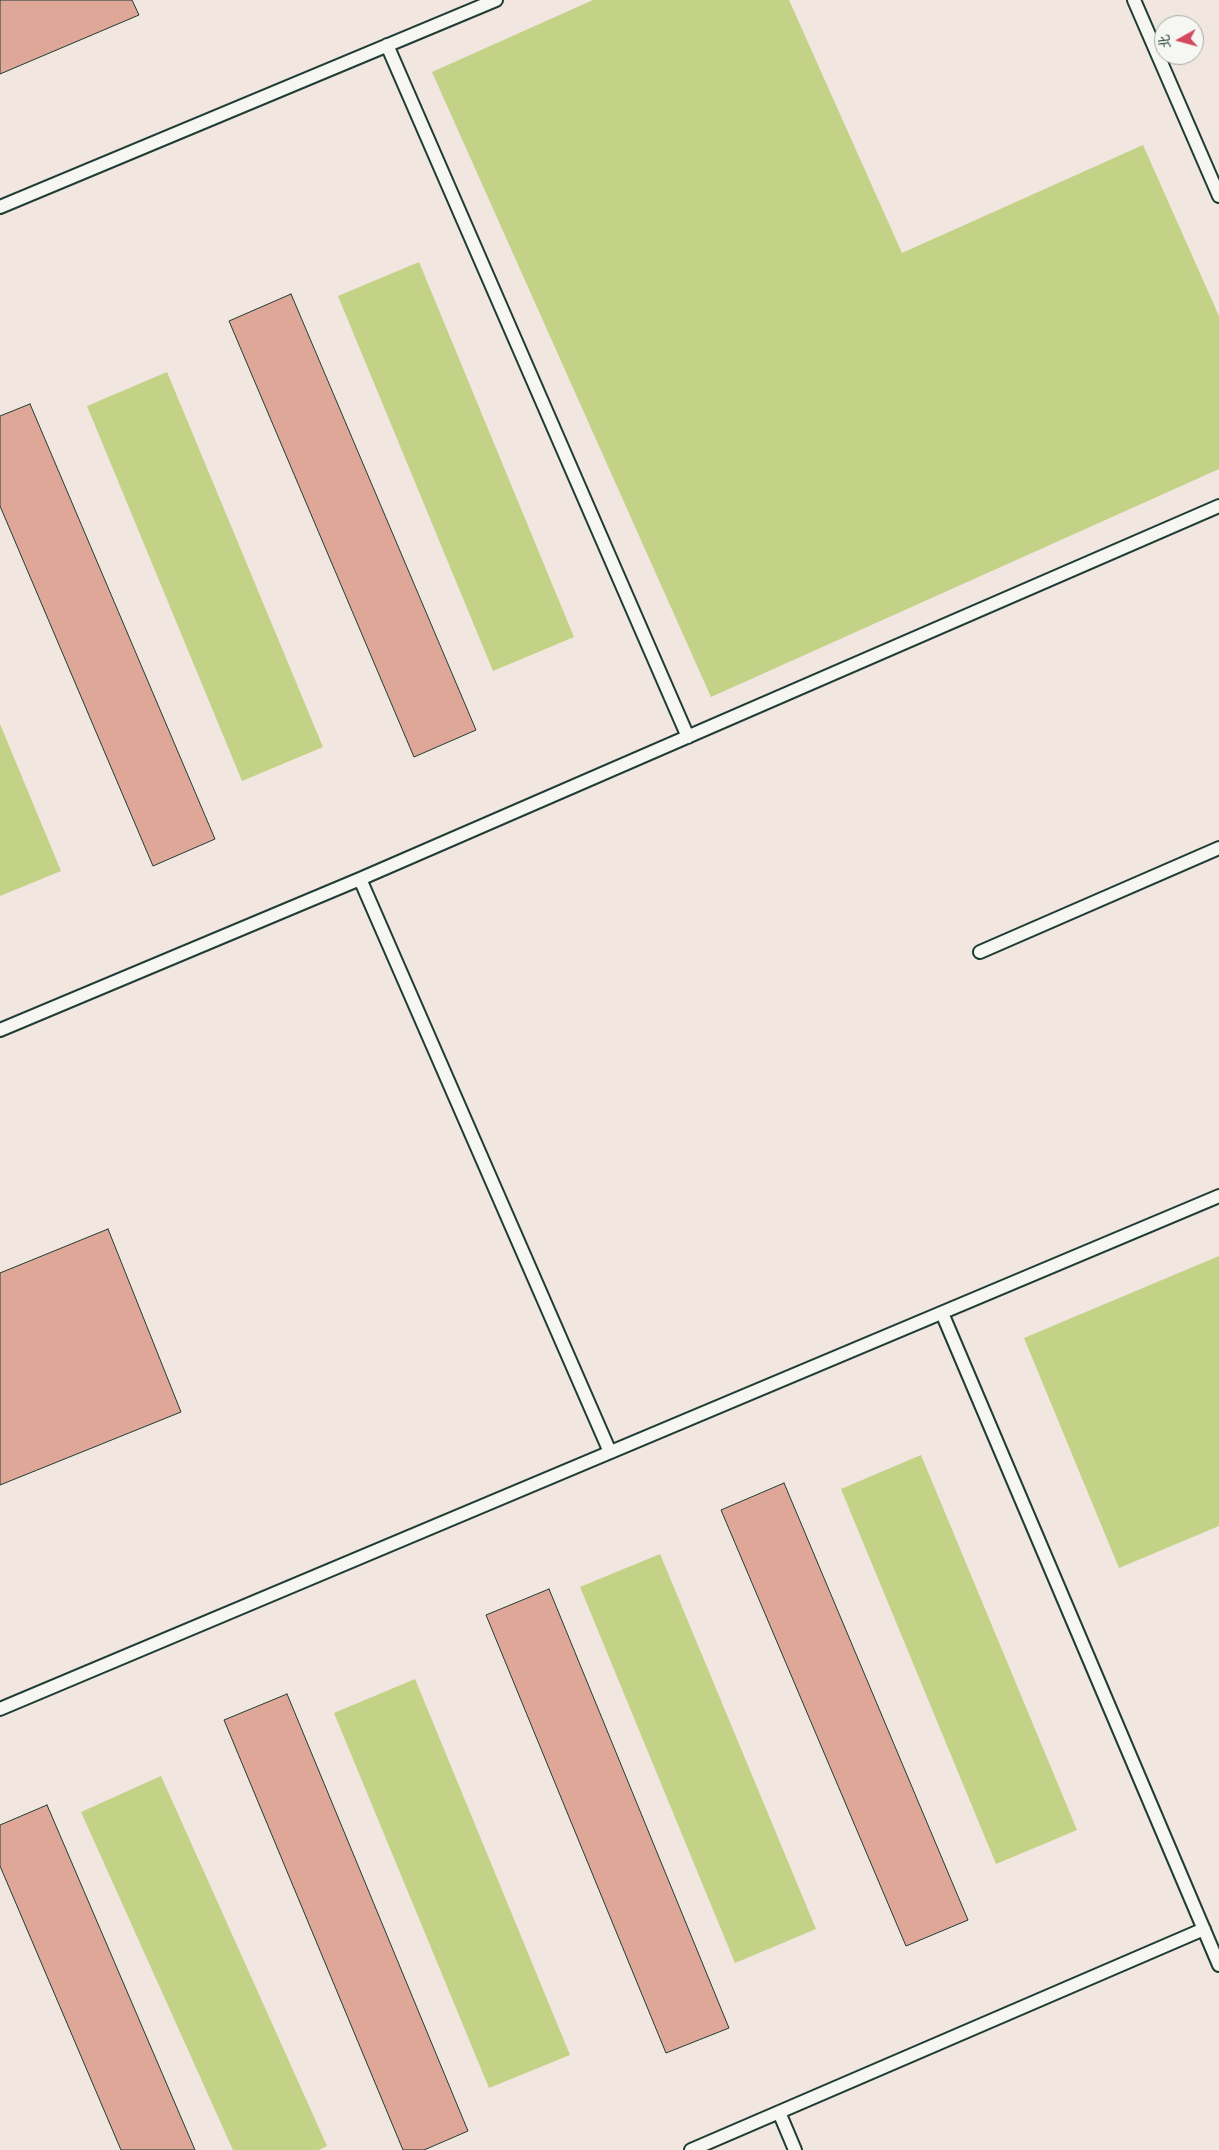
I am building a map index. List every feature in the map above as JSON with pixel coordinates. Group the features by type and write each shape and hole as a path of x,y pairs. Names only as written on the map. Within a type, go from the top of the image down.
{"lane":[{"path":"0,207 496,0"},
{"path":"1134,0 1219,196"},
{"path":"387,45 688,736"},
{"path":"0,1030 360,879 1219,506"},
{"path":"980,952 1219,848"},
{"path":"360,879 610,1452"},
{"path":"0,1709 1219,1196"},
{"path":"942,1313 1219,1964"},
{"path":"691,2150 1204,1930"},
{"path":"780,2112 795,2150"}],"green space":[{"path":"593,0 789,0 902,253 1143,145 1219,316 1219,469 711,697 432,72"},
{"path":"419,262 574,637 493,671 338,296"},
{"path":"167,372 323,747 242,781 87,406"},
{"path":"0,724 61,871 0,896"},
{"path":"1219,1256 1219,1526 1119,1568 1024,1338"},
{"path":"921,1455 1077,1830 996,1864 841,1489"},
{"path":"660,1554 816,1929 735,1963 580,1587"},
{"path":"415,1679 570,2055 489,2088 334,1713"},
{"path":"161,1776 327,2146 319,2150 233,2150 81,1812"}],"building":[{"path":"0,0 132,0 139,15 0,74"},
{"path":"291,294 476,730 414,757 229,321"},
{"path":"30,404 215,839 153,866 0,506 0,416"},
{"path":"108,1229 181,1412 0,1485 0,1273"},
{"path":"784,1483 968,1920 906,1946 721,1510"},
{"path":"549,1589 729,2028 666,2053 486,1615"},
{"path":"287,1694 468,2131 424,2150 403,2150 224,1720"},
{"path":"47,1805 195,2150 121,2150 0,1866 0,1825"}]}
